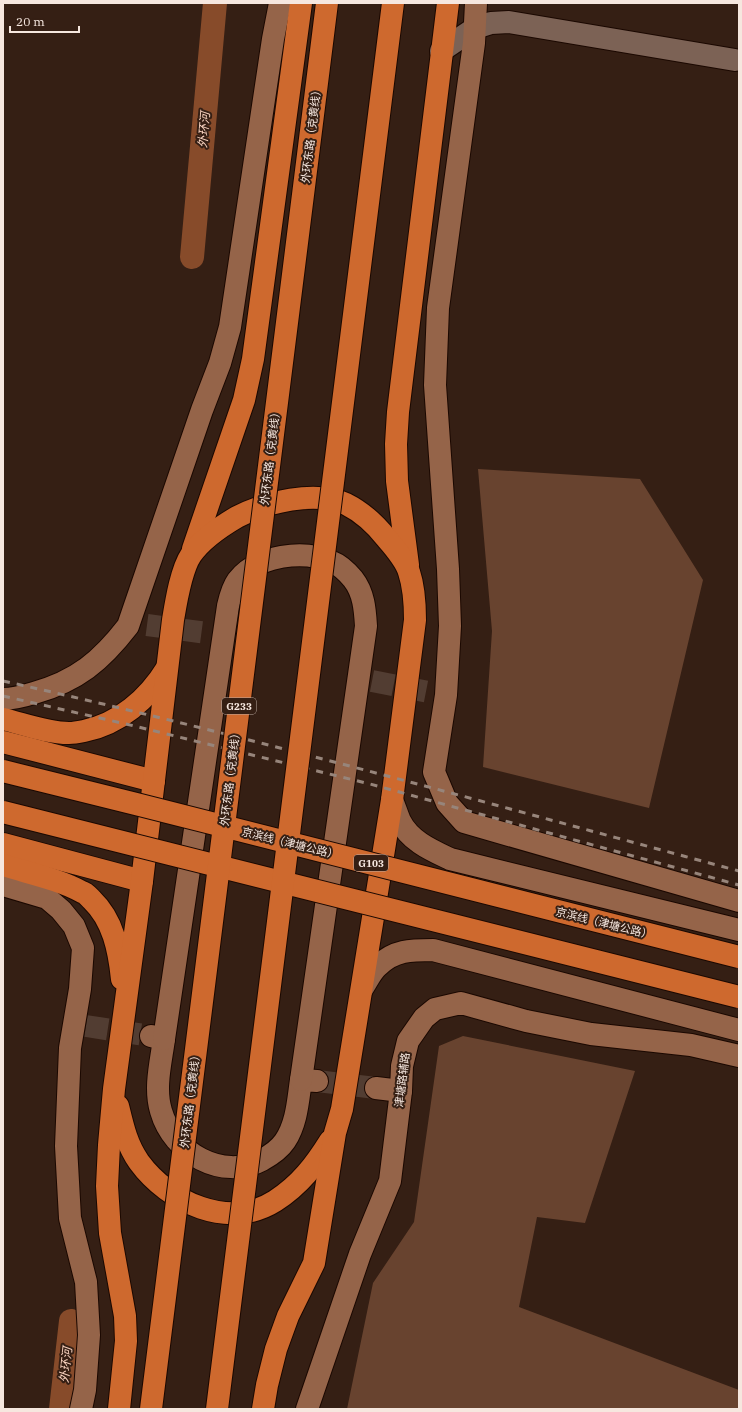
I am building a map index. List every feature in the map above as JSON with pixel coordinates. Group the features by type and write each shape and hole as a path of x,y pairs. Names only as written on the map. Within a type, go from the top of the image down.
{"highway":[{"path":"119,1409 126,1341 125,1316 110,1233 108,1186 109,1145 114,1089 142,882 167,668 177,595 244,400 254,359 301,3"},
{"name":"外环东路（克黄线）","path":"151,1409 327,3"},
{"path":"217,1409 393,3"},
{"path":"263,1409 276,1349 288,1316 314,1263 335,1133 342,1109 392,800 415,620 415,595 409,570 397,481 397,425 448,3"},
{"path":"190,556 209,536 226,523 247,512 272,503 293,500 329,500 346,504 377,526 392,544 409,570"},
{"path":"3,719 55,732 70,734 105,725 122,715 147,695 159,681 167,668"},
{"path":"3,742 154,781"},
{"name":"京滨线（津塘公路）","path":"3,771 739,957"},
{"path":"3,812 739,997"},
{"path":"3,844 142,882"},
{"path":"3,865 64,884 84,892 99,907 114,936 119,955 124,1018"},
{"path":"114,1089 124,1133 140,1162 157,1182 180,1199 203,1209 217,1212 236,1213 256,1209 275,1201 308,1174 335,1133"}],"street":[{"path":"3,699 28,695 52,688 80,674 137,626 202,410 220,363 230,327 280,3"},
{"path":"476,3 474,43 438,308 435,385 448,569 450,626 440,694 434,772 447,803 464,822 739,901"},
{"path":"441,51 475,28 491,23 509,22 735,60"},
{"path":"287,556 315,557 332,562 344,570 354,580 361,594 366,626 365,680 309,1080 285,1142 277,1151 257,1163 245,1166 233,1168 220,1167 198,1159 188,1151 171,1132 161,1112 158,1089 158,1037 215,635 238,580 249,570 268,560 287,556"},
{"path":"392,800 401,822 409,834 427,848 450,859 739,930"},
{"path":"3,886 47,898 61,910 74,926 83,948 80,989 80,1026 70,1048 66,1146 70,1218 86,1282 89,1335 85,1390 81,1409"},
{"path":"362,989 377,967 388,958 400,952 433,950 739,1030"},
{"name":"津塘路辅路","path":"307,1409 360,1254 390,1181 401,1090 402,1066 408,1041 424,1018 436,1009 461,1003 526,1021 591,1034 691,1045 739,1056"},
{"path":"376,1088 401,1090"}],"shaded area":[{"path":"478,469 640,479 703,580 649,808 483,767 492,631"},
{"path":"463,1036 635,1071 585,1223 537,1217 519,1307 739,1390 738,1409 347,1409 373,1283 414,1222 439,1046"}],"waterway":[{"name":"外环河","path":"192,257 215,3"},
{"name":"外环河","path":"61,1409 71,1321"}],"tunnel":[{"path":"147,625 207,633"},
{"path":"372,681 434,693"},
{"path":"86,1026 151,1036"},
{"path":"317,1081 376,1088"}],"railway":[{"path":"3,681 95,702 280,748 464,796 739,871"},
{"path":"3,696 126,724 370,784 739,885"}]}
